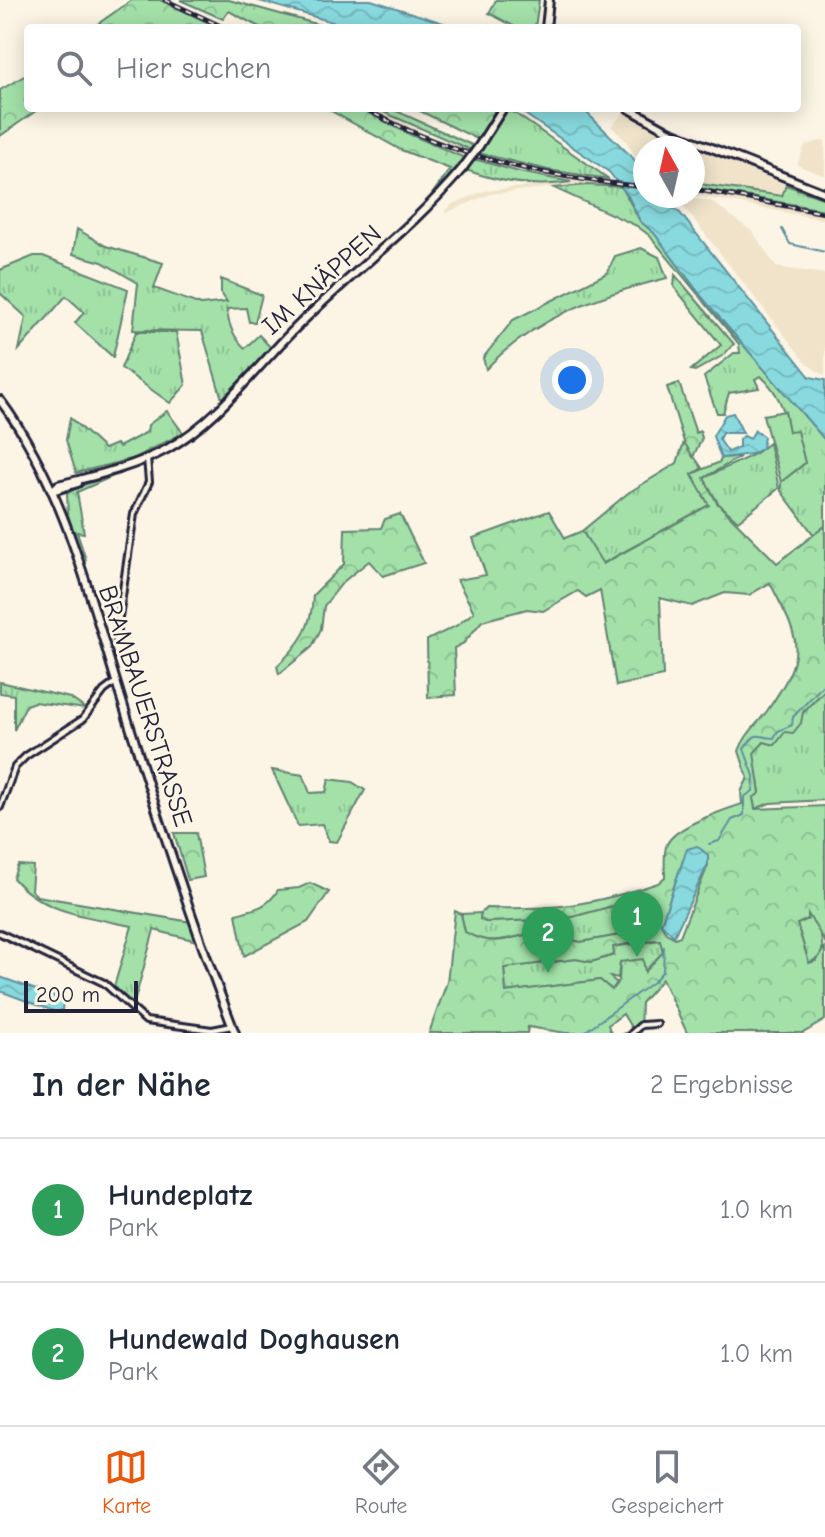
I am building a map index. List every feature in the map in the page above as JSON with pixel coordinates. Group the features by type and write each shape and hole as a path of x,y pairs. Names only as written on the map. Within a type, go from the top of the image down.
{"street":[{"path":"546,24 549,0"},
{"name":"IM KNÄPPEN","path":"52,491 58,485 147,458 185,437 209,419 308,316 404,232 462,169 500,112"},
{"path":"635,112 669,131 825,193"},
{"name":"BRAMBAUERSTRASSE","path":"0,400 24,433 52,491 234,1030"},
{"path":"116,638 134,514 149,482 147,458"},
{"path":"52,491 66,489 92,476"},
{"path":"59,510 66,489"},
{"path":"0,807 15,767 26,756 83,719 104,691 116,682"},
{"path":"0,933 104,983 146,1021 234,1030"},
{"path":"632,1033 641,1025 657,1024"}],"shaded area":[{"path":"367,112 382,112 431,136 478,153 548,170 609,179 612,186 574,185 490,194 446,213 444,211 453,204 484,191 568,182 465,158"},
{"path":"625,112 670,136 633,136 633,153 611,126"},
{"path":"825,140 825,176 797,165 805,145"},
{"path":"705,151 786,185 783,196 705,185"},
{"path":"705,189 825,210 825,220 705,197"},
{"path":"705,200 711,201 753,232 776,267 825,274 825,376 807,364 685,208 705,208"}],"green space":[{"path":"132,0 160,0 211,24 98,24"},
{"path":"180,0 229,0 316,24 253,24 229,11 223,19"},
{"path":"496,0 539,0 536,24 510,24 489,13"},
{"path":"24,76 24,112 34,112 0,136 0,90"},
{"path":"333,112 367,112 465,158 430,197 450,169 401,150"},
{"path":"383,112 399,112 474,146 471,150"},
{"path":"422,112 494,112 479,140"},
{"path":"507,112 513,112 609,179 548,170 478,153"},
{"path":"474,159 571,182 531,184 491,178 466,170"},
{"path":"587,185 622,187 640,221 654,233 702,297 825,440 825,526 814,535 781,491 781,482 805,463 797,432 789,433 783,409 767,382 761,376 755,379 759,388 729,393 723,413 717,413 704,377 734,353 740,353 739,344 650,236 637,226 554,188"},
{"path":"705,185 782,196 786,185 825,199 825,210 705,189"},
{"path":"77,229 106,246 163,263 154,288 201,305 227,302 221,293 221,279 262,295 255,322 249,322 246,308 227,309 228,315 234,335 245,348 259,335 271,348 222,399 202,331 133,330 138,283 102,262 73,254"},
{"path":"641,248 659,257 667,278 569,310 525,335 486,369 483,358 513,320 607,273 615,256"},
{"path":"34,256 43,256 128,289 113,357 75,323 84,312 66,296 19,350 26,317 0,293 0,270"},
{"path":"675,275 734,344 722,356 695,371 691,370 721,345 674,287"},
{"path":"136,332 176,332 186,385 170,403 121,368"},
{"path":"679,383 696,433 700,431 702,438 693,457 684,442 667,387"},
{"path":"167,411 183,433 135,458 76,473 66,440 70,418 104,449 116,444 119,447 147,432 148,425"},
{"path":"785,411 789,432 797,431 805,463 781,482 763,415"},
{"path":"684,442 702,468 692,475 709,505 602,564 582,531 628,493 677,463"},
{"path":"769,443 779,488 738,521 718,503 704,478 753,455"},
{"path":"740,457 704,478 717,503 777,563 825,526 825,690 803,712 801,723 793,733 785,732 775,745 764,742 754,753 760,793 753,798 755,809 825,806 825,942 808,914 808,919 797,924 809,963 816,961 825,947 825,1020 803,1033 687,1033 662,979 641,1003 640,1033 625,1033 632,1029 623,1014 608,1025 611,1033 566,1033 528,1027 527,1033 429,1033 447,982 455,911 461,914 465,932 484,940 501,940 538,932 535,920 486,922 480,919 481,913 486,908 573,904 658,883 665,877 665,852 672,837 701,820 742,804 741,792 748,778 739,751 789,675 796,647 788,620 770,583 749,595 725,593 692,606 660,598 663,676 616,686 600,590 586,597 578,591 543,611 527,609 482,621 464,643 454,648 456,695 428,697 427,640 456,626 474,612 457,580 486,575 473,538 549,511 565,538 582,531 603,564 709,505 692,474 720,462 721,458","holes":["708,855 708,865 680,936 675,938 666,933 661,924 683,860","649,896 655,901 650,918 653,924 648,930 581,942 557,937 557,921","660,940 663,952 645,972 643,959 620,962 619,980 612,990 600,980 506,992 504,968 576,959 591,962 614,955 613,947"]},
{"path":"127,470 77,492 84,533 77,532 86,560 83,561 68,515 67,494 75,488"},
{"path":"400,514 424,563 383,576 369,561 343,582 324,606 321,629 312,647 279,674 277,666 298,643 307,626 313,595 344,564 345,529 381,528 385,519"},
{"path":"0,682 70,698 86,709 34,702 26,705 14,730 14,695 0,693"},
{"path":"825,690 825,800 770,803 755,809 753,797 760,792 753,753 764,742 785,732"},
{"path":"272,770 303,775 310,793 326,792 329,779 352,782 365,790 337,842 329,841 322,824 298,826"},
{"path":"174,833 196,833 204,877 188,880"},
{"path":"18,865 33,866 31,890 37,896 191,922 197,941 154,930 133,1007 113,990 132,926 68,912 38,899 13,878"},
{"path":"310,883 329,892 308,922 244,956 236,914 265,904 278,890 299,888"},
{"path":"650,896 655,901 650,918 653,924 648,930 581,942 557,937 557,921"},
{"path":"481,913 480,919 485,922 535,920 538,932 493,940 465,932 461,914"},
{"path":"805,913 820,932 822,944 821,956 809,963 797,924 808,919"},
{"path":"660,940 663,952 644,972 620,962 618,978 609,976 617,983 612,990 600,980 506,992 504,968 576,959 591,962 614,955 612,947"}],"water":[{"path":"256,0 371,0 446,24 339,24"},
{"path":"522,112 586,112 633,158 633,206 609,172"},
{"path":"634,208 674,208 680,213 810,377 825,380 825,440 702,297 654,233 640,221"},
{"path":"733,413 743,433 722,433 719,439 728,452 739,447 739,439 744,436 750,439 755,430 764,437 762,448 752,454 721,458 713,436 725,415"},
{"path":"697,846 708,855 708,864 674,936 661,924 687,849"},
{"path":"0,977 59,998 63,1002 62,1010 56,1012 0,991"}],"waterway":[{"path":"782,229 790,244 825,252"},
{"path":"709,844 719,841 732,820 744,815 744,797 753,791 754,776 744,749 755,736 774,738 778,731 792,725 793,717 825,683"},
{"path":"583,1033 653,982 663,971 664,947"}],"railway":[{"path":"165,0 216,24"},
{"path":"372,112 431,140 500,162 536,171 633,185"},
{"path":"705,191 825,213"}],"place":[{"name":"Hundeplatz","path":"637,957"},
{"name":"Hundewald Doghausen","path":"548,973"}]}
